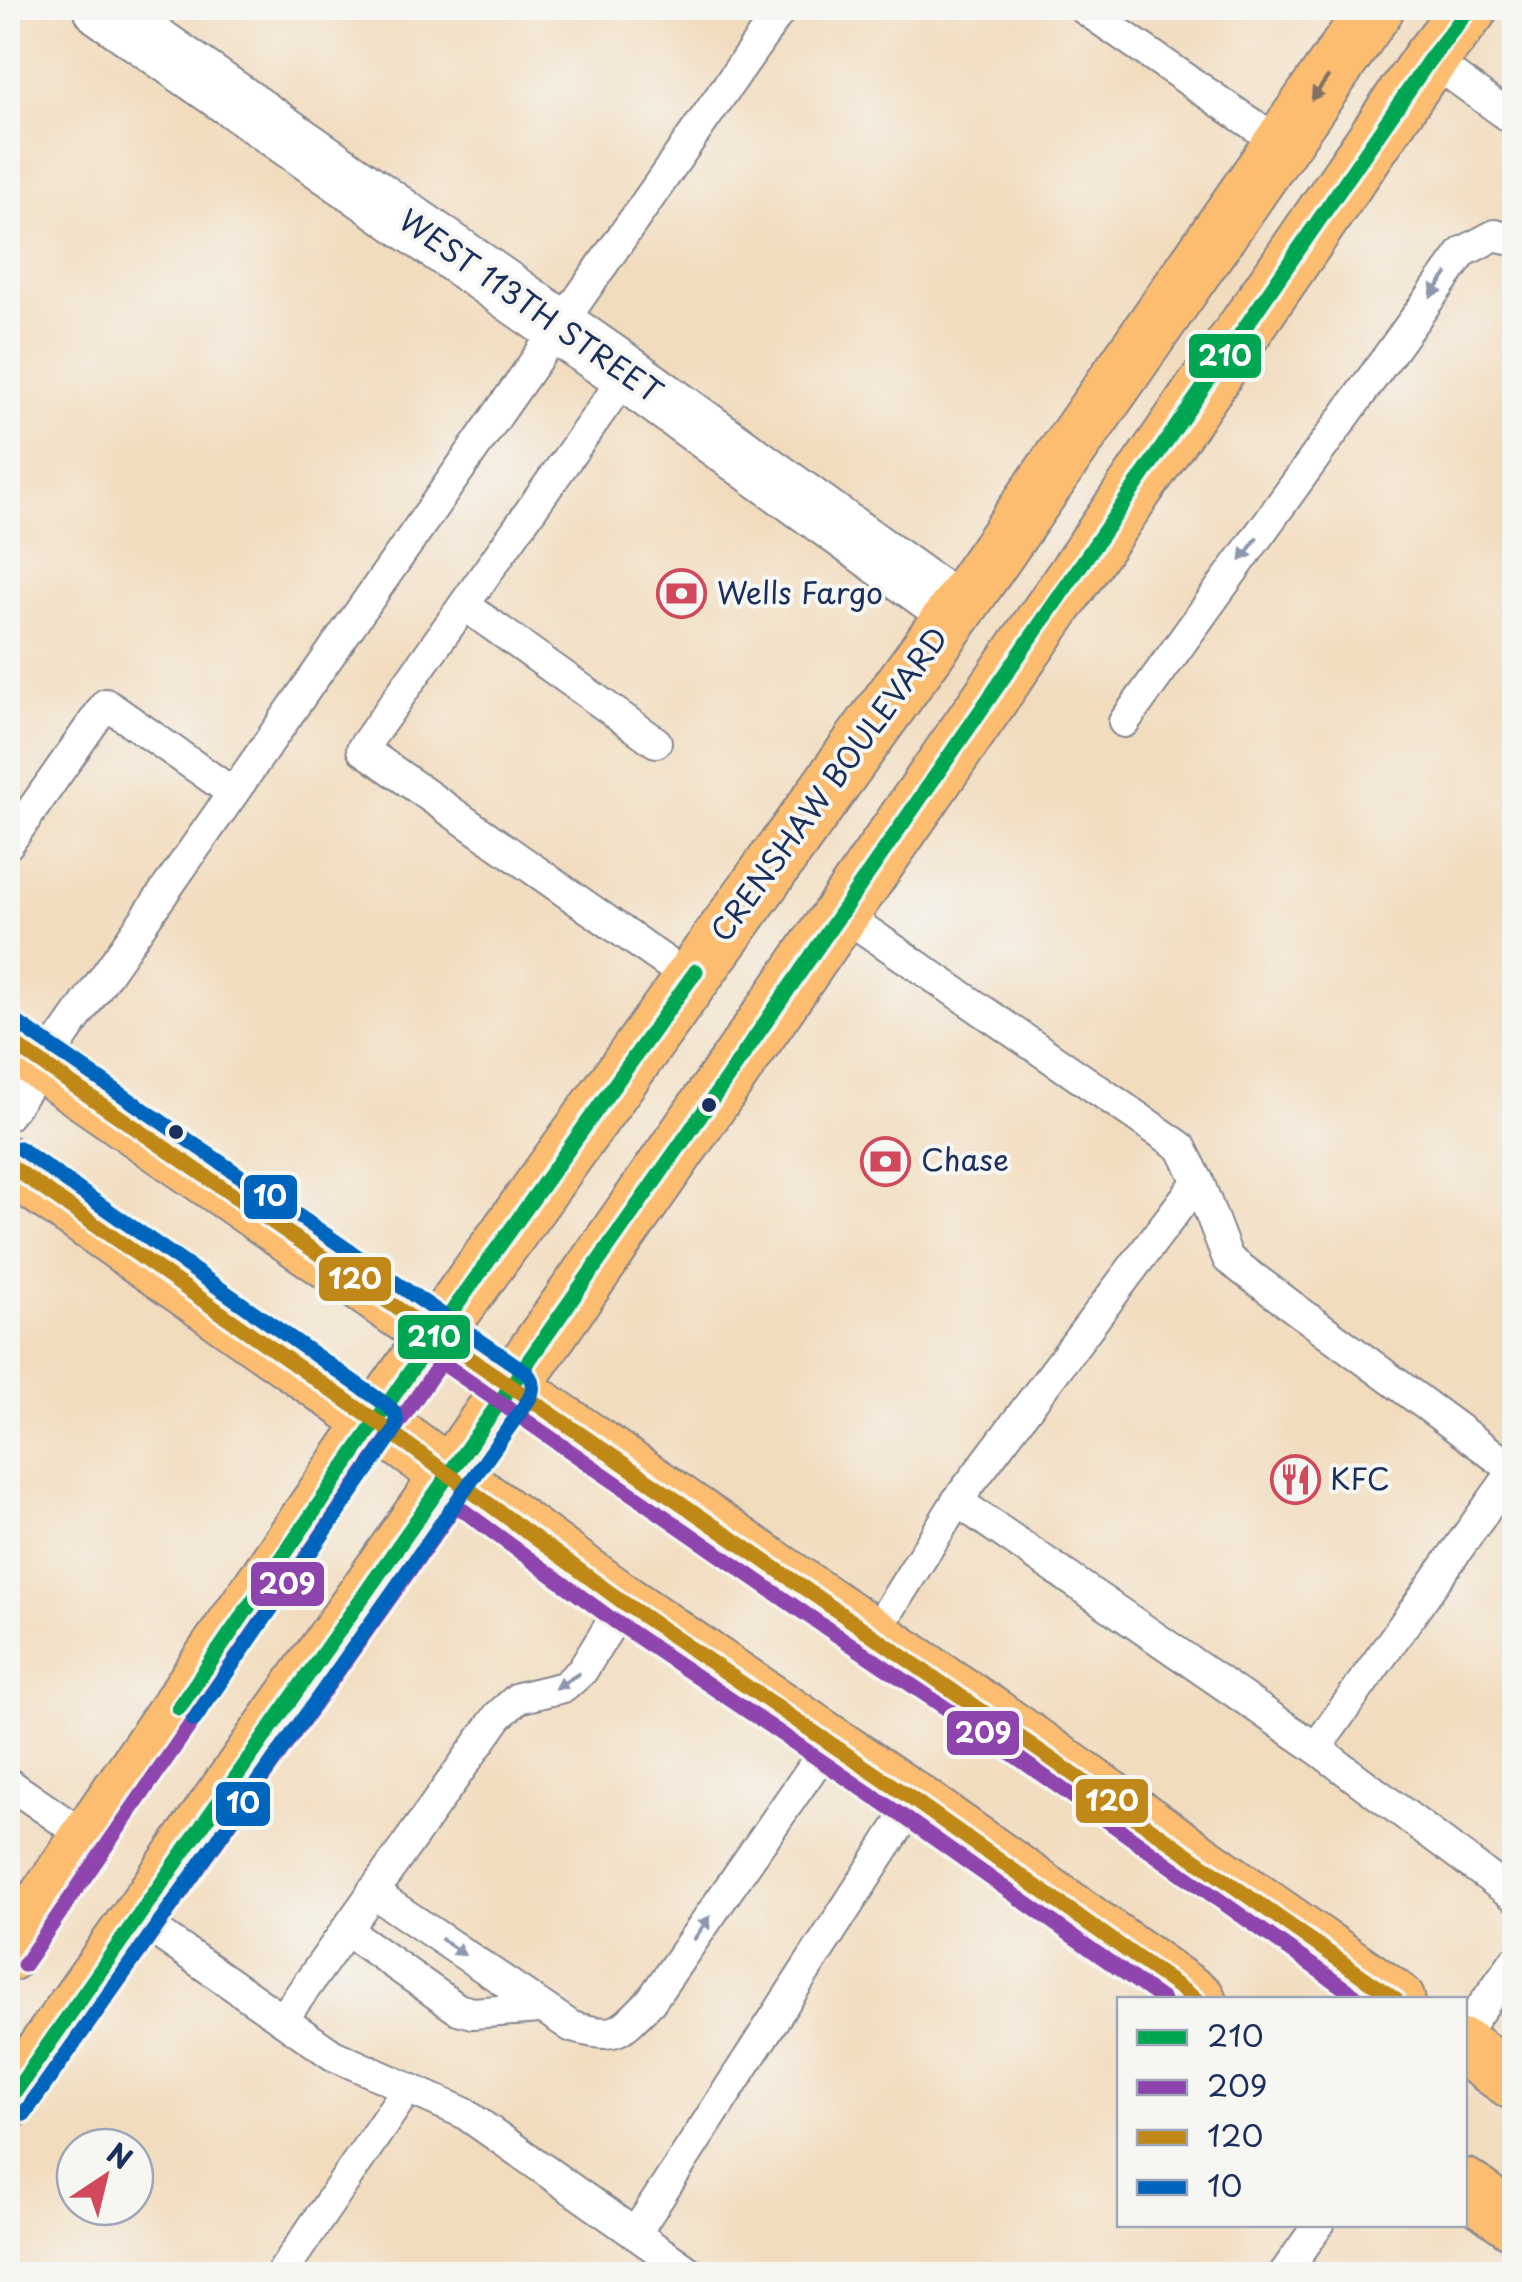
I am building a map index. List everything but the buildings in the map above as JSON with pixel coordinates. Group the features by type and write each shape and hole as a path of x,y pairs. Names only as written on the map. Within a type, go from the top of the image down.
{"main road":[{"name":"CRENSHAW BOULEVARD","path":"8,1954 436,1334 956,611 1376,8"},
{"path":"8,2102 451,1476 1430,60 1470,8"},
{"path":"1022,655 1006,592 1188,336 1224,228"},
{"path":"25,1052 988,1713 1393,1997"},
{"path":"8,1164 377,1422 624,1604 1194,1997"},
{"path":"1467,2049 1514,2082"},
{"path":"1467,2188 1514,2222"}],"street":[{"name":"WEST 113TH STREET","path":"102,8 560,326 956,611"}],"lane":[{"path":"8,1115 25,1052 233,793 782,8"},
{"path":"1083,8 1281,144"},
{"path":"1430,60 1514,120"},
{"path":"1124,722 1463,252 1496,235 1514,240"},
{"path":"627,374 362,749 690,980"},
{"path":"464,605 656,742"},
{"path":"8,844 106,704 233,793"},
{"path":"842,914 1181,1148 1228,1259 1514,1470 1316,1748"},
{"path":"873,1636 957,1501 1198,1182"},
{"path":"957,1501 1316,1748 1514,1896"},
{"path":"283,2018 498,1716 518,1698 564,1687 582,1671 624,1604"},
{"path":"372,1892 572,2027 598,2034 622,2030 650,2002 829,1744"},
{"path":"8,1783 89,1839"},
{"path":"634,2234 915,1802"},
{"path":"138,1919 333,2055 464,2113 692,2274"},
{"path":"346,1930 458,2009 472,2013 540,2008"},
{"path":"1467,2028 1514,1962"},
{"path":"281,2274 407,2089"},
{"path":"1284,2274 1317,2227"}],"transit line":[{"name":"210","path":"8,2102 723,1084 1430,59 1470,8"},
{"name":"210","path":"179,1708 436,1334 696,971"},
{"name":"10","path":"19,1024 524,1371 532,1387 529,1399 24,2114"},
{"name":"120","path":"8,1040 1392,1997"},
{"name":"10","path":"19,1148 388,1406 395,1415 393,1433 194,1720"},
{"name":"120","path":"8,1164 377,1422 624,1603 1193,1997"},
{"name":"209","path":"24,1965 441,1362 977,1729 1357,1997"},
{"name":"209","path":"24,2114 456,1505 613,1620 904,1817 1159,1997"}],"place":[{"name":"Wells Fargo","path":"682,594"},
{"name":"Chase","path":"886,1161"},
{"name":"KFC","path":"1295,1480"}]}
